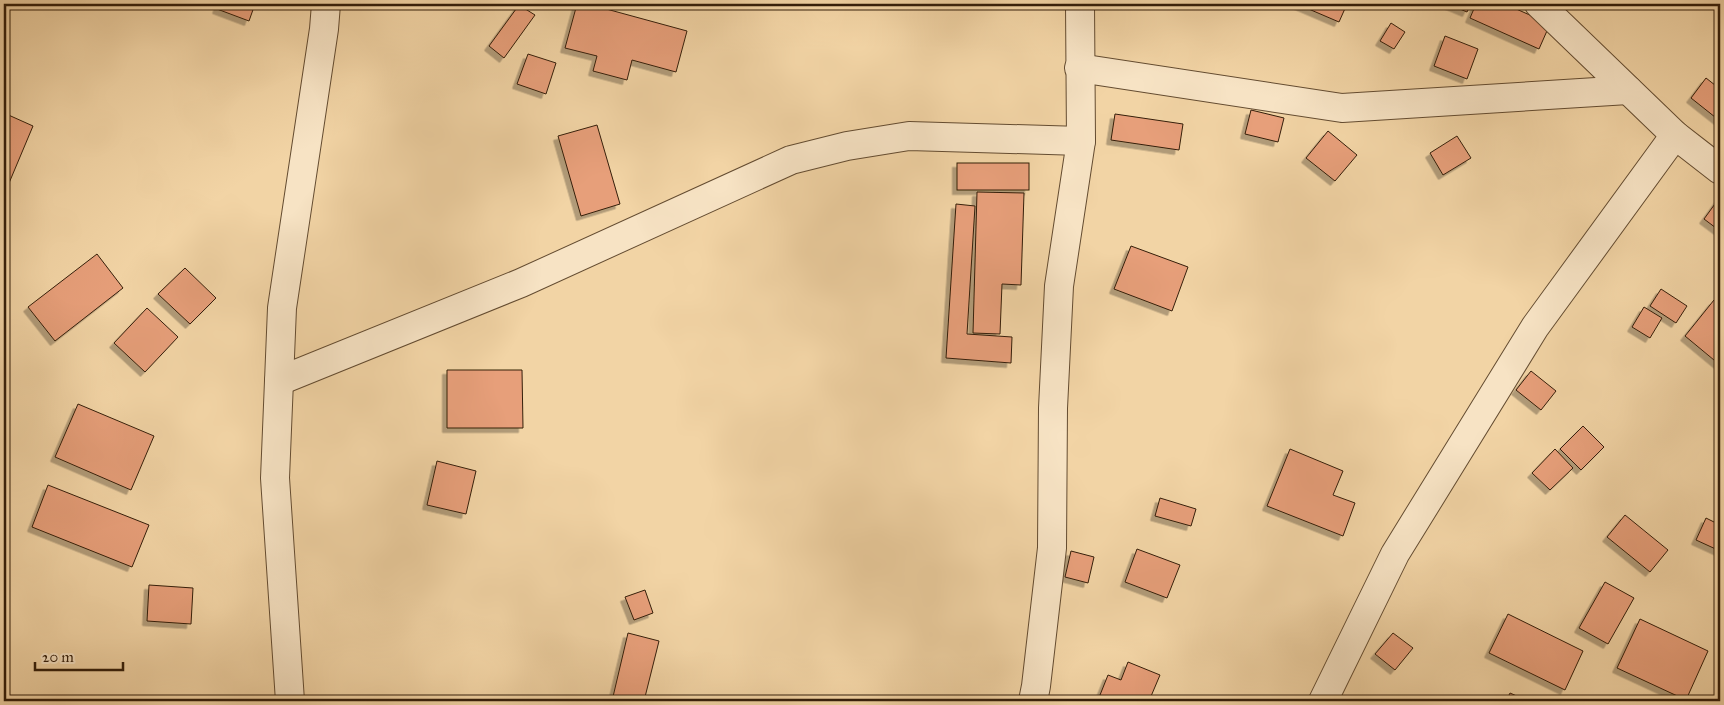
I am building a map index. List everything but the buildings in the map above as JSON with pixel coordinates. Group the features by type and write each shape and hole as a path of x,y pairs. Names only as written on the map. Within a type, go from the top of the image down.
{"street":[{"path":"290,701 275,478 282,308 324,30 326,4"},
{"path":"1033,701 1052,548 1053,408 1059,286 1081,141 1080,4"},
{"path":"1539,4 1675,135 1720,170"},
{"path":"1079,68 1342,108 1628,90"},
{"path":"1323,701 1395,554 1535,327 1675,135"},
{"path":"279,381 521,283 790,160 846,146 909,136 1081,141"}]}
